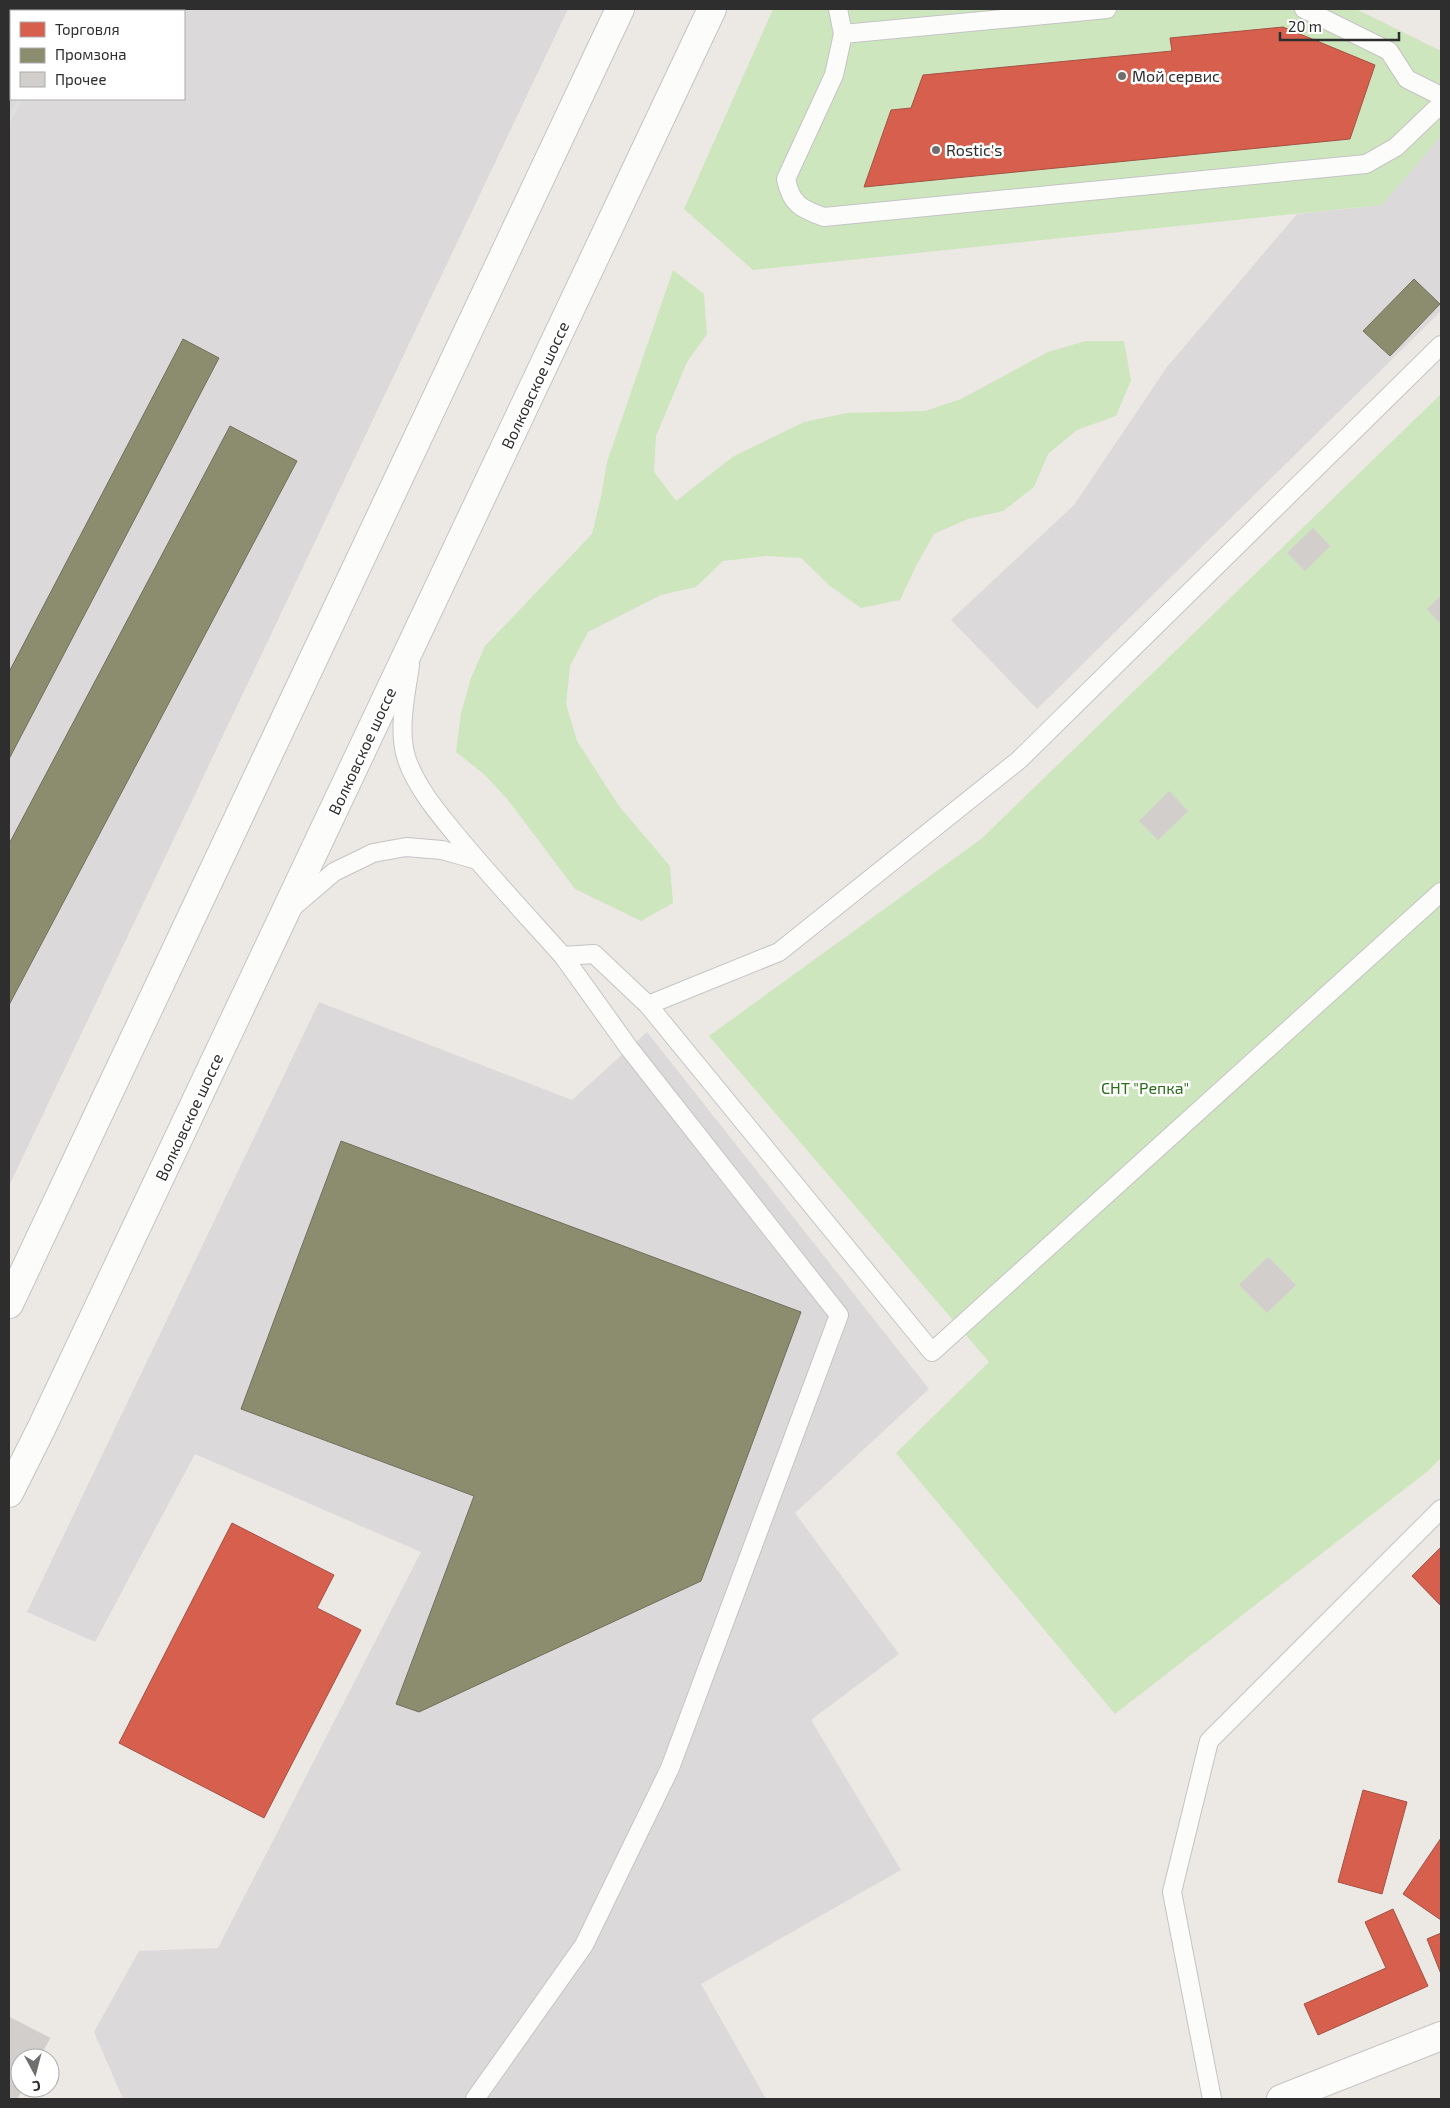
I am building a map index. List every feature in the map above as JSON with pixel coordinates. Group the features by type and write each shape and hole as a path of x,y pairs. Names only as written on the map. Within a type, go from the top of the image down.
{"main road":[{"path":"9,1304 620,9"},
{"name":"Волковское шоссе","path":"9,1492 42,1427 712,9"},
{"path":"1281,2099 1441,2036"}],"lane":[{"path":"838,9 843,34 834,76 786,179 789,194 803,210 824,217 1366,164 1396,147 1441,104"},
{"path":"843,34 1107,9"},
{"path":"1304,9 1389,51 1408,79 1441,96"},
{"path":"648,1005 779,952 1020,760 1441,345"},
{"path":"412,644 403,730 406,758 421,789 476,860 563,956 629,1048 839,1315 670,1768 584,1945 475,2099"},
{"path":"285,914 334,872 373,853 406,847 442,850 476,860"},
{"path":"563,956 594,954 648,1005 932,1352 1441,892"},
{"path":"1212,2099 1172,1892 1209,1741 1441,1509"}],"shaded area":[{"path":"9,9 568,9 9,1186"},
{"path":"1441,136 1441,311 1037,709 951,620 1074,505 1167,367 1297,214 1382,205"},
{"path":"319,1002 572,1100 647,1032 929,1389 795,1513 899,1654 811,1720 901,1870 701,1984 766,2099 123,2099 94,2032 139,1951 218,1948 421,1552 195,1454 95,1642 27,1612"}],"green space":[{"path":"773,9 1356,9 1441,51 1441,136 1382,205 753,270 684,209"},
{"path":"673,270 704,294 707,334 687,362 656,436 654,472 676,501 734,456 804,422 847,413 925,411 961,399 1048,352 1086,341 1124,341 1131,380 1116,416 1077,430 1048,454 1034,487 1003,511 968,519 934,534 900,600 861,608 830,586 801,558 766,556 723,561 696,587 661,595 588,632 570,666 566,704 577,741 619,806 670,866 673,903 641,921 575,889 508,800 485,775 456,752 461,713 471,678 485,646 592,534 607,462"},
{"name":"СНТ \"Репка\"","path":"1441,394 1441,1458 1428,1471 1115,1714 896,1453 989,1362 709,1036 981,839"}],"building: Торговля":[{"path":"1283,27 1375,65 1350,139 864,187 891,110 911,108 923,75 1172,51 1170,38"},
{"path":"232,1523 334,1575 317,1608 361,1630 264,1818 119,1743"},
{"path":"1441,1547 1441,1606 1412,1576"},
{"path":"1363,1790 1407,1802 1382,1894 1338,1882"},
{"path":"1441,1838 1441,1920 1403,1894"},
{"path":"1393,1909 1428,1986 1318,2035 1304,2004 1386,1968 1365,1922"},
{"path":"1441,1933 1441,1974 1427,1939"}],"building: Промзона":[{"path":"1414,279 1440,304 1390,356 1363,331"},
{"path":"183,339 219,358 9,759 9,672"},
{"path":"230,426 297,461 9,1005 9,844"},
{"path":"341,1141 801,1312 701,1581 419,1712 396,1704 474,1496 241,1409"}],"building: Прочее":[{"path":"1313,528 1330,546 1305,571 1287,553"},
{"path":"1441,596 1441,622 1440,623 1427,609"},
{"path":"1169,791 1188,811 1158,840 1139,821"},
{"path":"1268,1257 1296,1285 1267,1313 1239,1285"},
{"path":"9,2017 50,2038 44,2048 10,2048 10,2098 18,2098 9,2099"}],"railway":[{"path":"9,121 20,100"}],"place":[{"name":"Мой сервис","path":"1122,76"},
{"name":"Rostic's","path":"936,150"}]}
